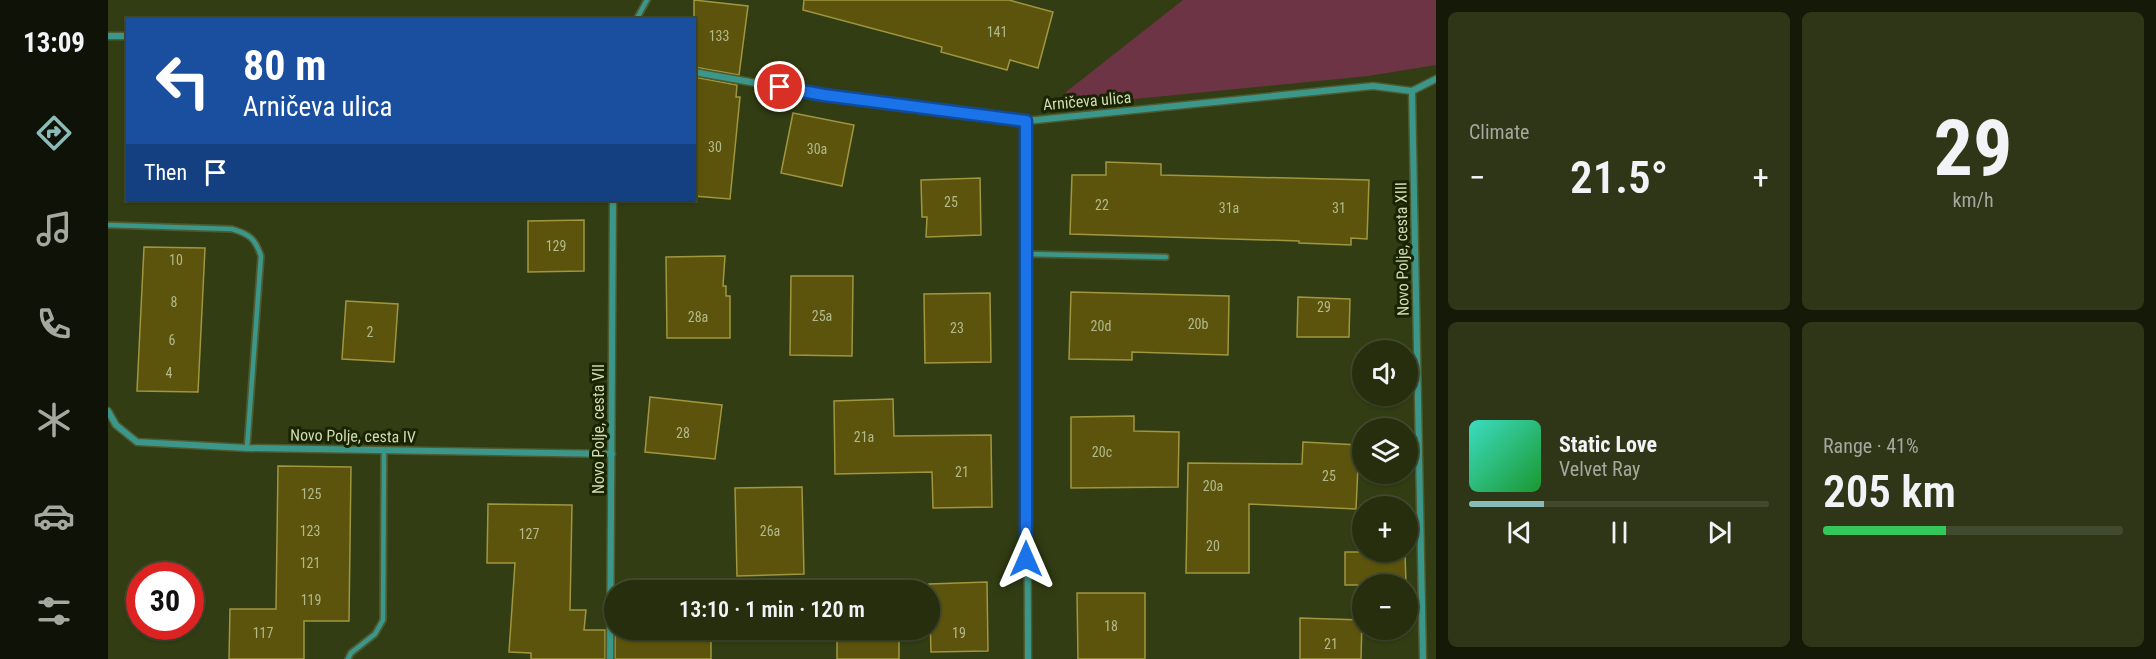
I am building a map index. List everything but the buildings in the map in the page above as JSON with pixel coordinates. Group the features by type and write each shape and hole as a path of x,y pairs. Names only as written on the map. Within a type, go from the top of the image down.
{"street":[{"path":"108,36 126,36"},
{"name":"Arničeva ulica","path":"696,72 824,95 1026,121 1373,86 1412,91"},
{"path":"1412,91 1436,79"},
{"name":"Novo Polje, cesta XIII","path":"1412,91 1423,659"},
{"path":"1026,121 1028,659"},
{"name":"Novo Polje, cesta VII","path":"610,659 614,201"},
{"name":"Novo Polje, cesta IV","path":"108,411 116,425 137,442 247,448 612,454"}],"lane":[{"path":"637,18 647,0"},
{"path":"108,225 232,229 248,233 258,247 261,256 247,448"},
{"path":"1026,254 1166,257"},
{"path":"348,659 351,653 375,634 382,620 384,450"}],"shaded area":[{"path":"1183,0 1436,0 1436,65 1368,76 1124,100 1068,102 1066,92"}],"route":[{"path":"780,87 824,95 1026,121 1026,559"}]}
